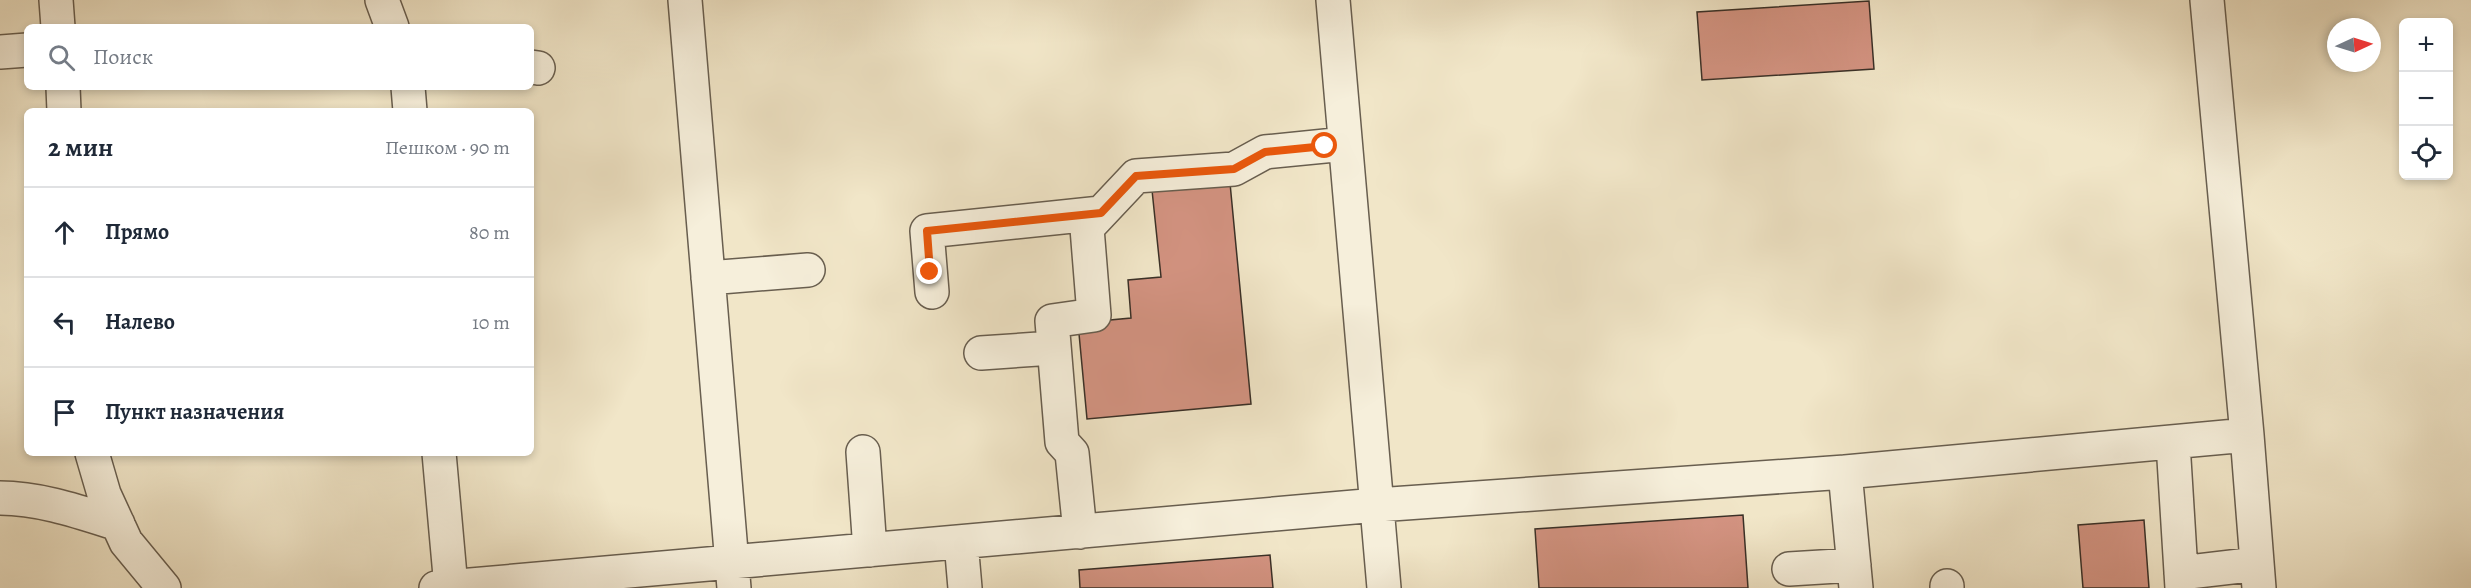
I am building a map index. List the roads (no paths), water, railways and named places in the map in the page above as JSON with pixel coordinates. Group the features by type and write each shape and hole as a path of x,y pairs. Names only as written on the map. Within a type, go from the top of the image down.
{"lane":[{"path":"56,0 58,24"},
{"path":"382,0 391,24"},
{"path":"685,0 733,575"},
{"path":"1333,0 1384,588"},
{"path":"2173,442 2182,581 2258,576 2207,0"},
{"path":"0,52 24,50"},
{"path":"63,90 64,108"},
{"path":"408,90 410,108"},
{"path":"1080,532 1072,453 1062,442 1052,321 1094,315 1087,228 1136,176 1234,169 1265,152 1345,144"},
{"path":"932,292 927,231 1101,213"},
{"path":"708,278 808,270"},
{"path":"981,353 1053,348"},
{"path":"439,456 443,587 733,575 870,550 1377,506 1845,472 2247,435"},
{"path":"863,452 870,550"},
{"path":"93,456 104,494 126,542 164,588"},
{"path":"1789,569 1855,577 1845,472"},
{"path":"0,498 16,498 70,509 118,524"},
{"path":"961,543 965,588"}]}
